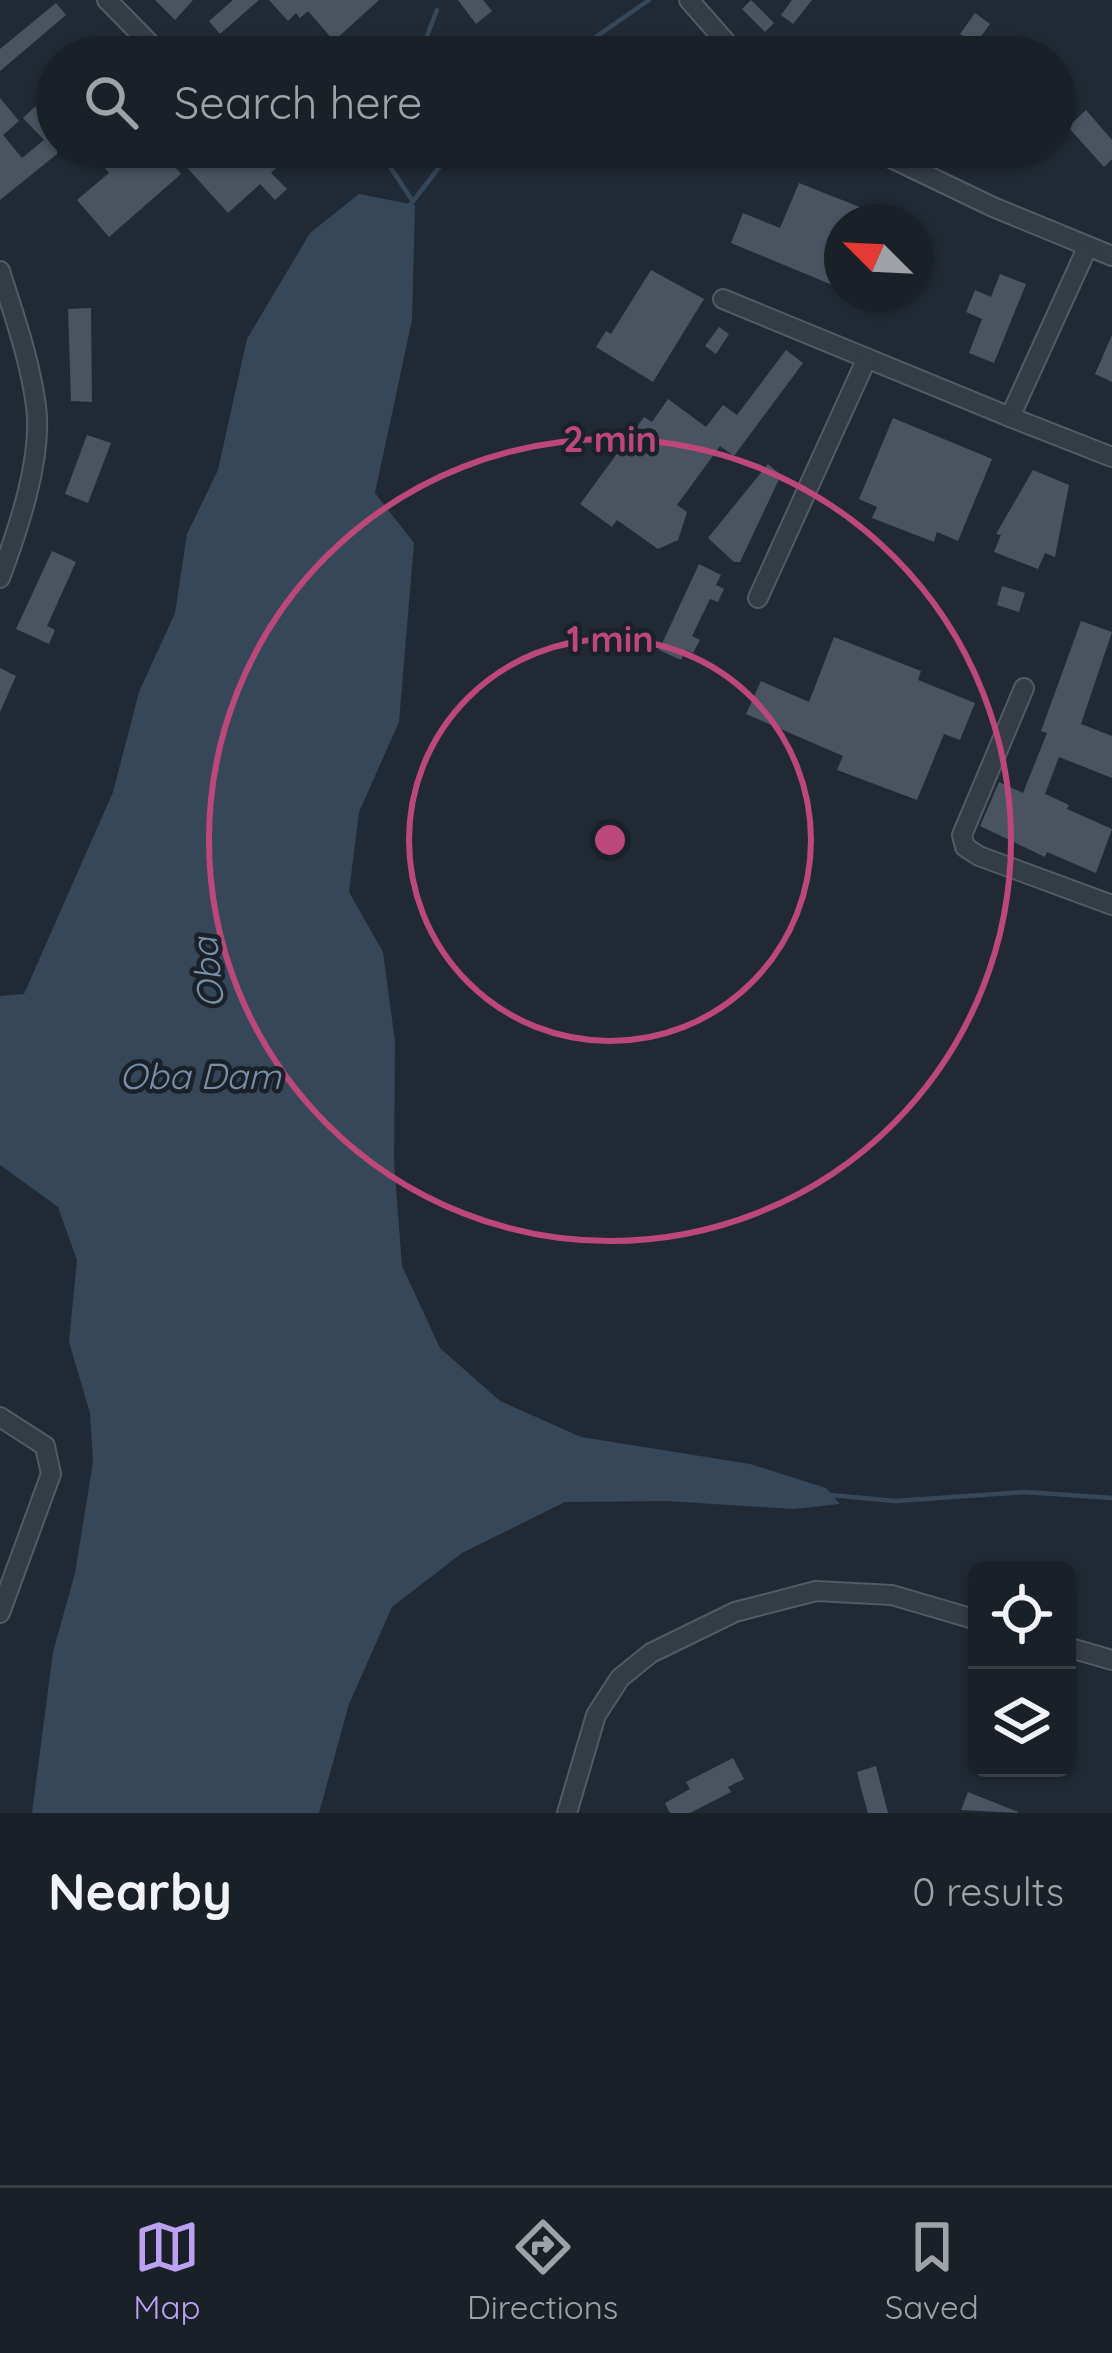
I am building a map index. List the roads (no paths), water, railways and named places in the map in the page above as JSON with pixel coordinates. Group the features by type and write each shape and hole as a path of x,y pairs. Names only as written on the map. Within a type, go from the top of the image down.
{"street":[{"path":"107,0 142,36"},
{"path":"692,3 721,36"},
{"path":"915,168 1112,256"},
{"path":"1010,417 1088,246"},
{"path":"0,271 37,411 26,508 0,578"},
{"path":"723,299 1112,457"},
{"path":"758,598 867,358"},
{"path":"1024,688 962,835 965,848 1112,905"},
{"path":"0,1417 45,1446 51,1474 0,1613"},
{"path":"567,1813 596,1715 620,1678 651,1653 735,1612 816,1591 892,1594 968,1617"},
{"path":"1076,1650 1112,1660"}],"water":[{"name":"Oba Dam","path":"359,194 415,205 412,320 375,493 414,543 399,722 359,812 349,892 383,952 395,1042 394,1162 402,1266 440,1348 500,1401 581,1437 750,1464 826,1488 840,1504 794,1509 666,1501 565,1502 462,1553 392,1607 349,1704 319,1813 32,1813 53,1652 75,1573 93,1462 90,1413 69,1342 77,1260 58,1207 0,1165 0,996 24,994 113,792 139,692 175,613 187,534 218,470 247,339 310,233"}],"waterway":[{"name":"Oba","path":"597,36 649,0"},
{"path":"427,36 437,10"},
{"path":"391,168 412,200"},
{"name":"Oba","path":"407,209 439,168"},
{"path":"831,1495 895,1501 1025,1492 1112,1498"}]}
